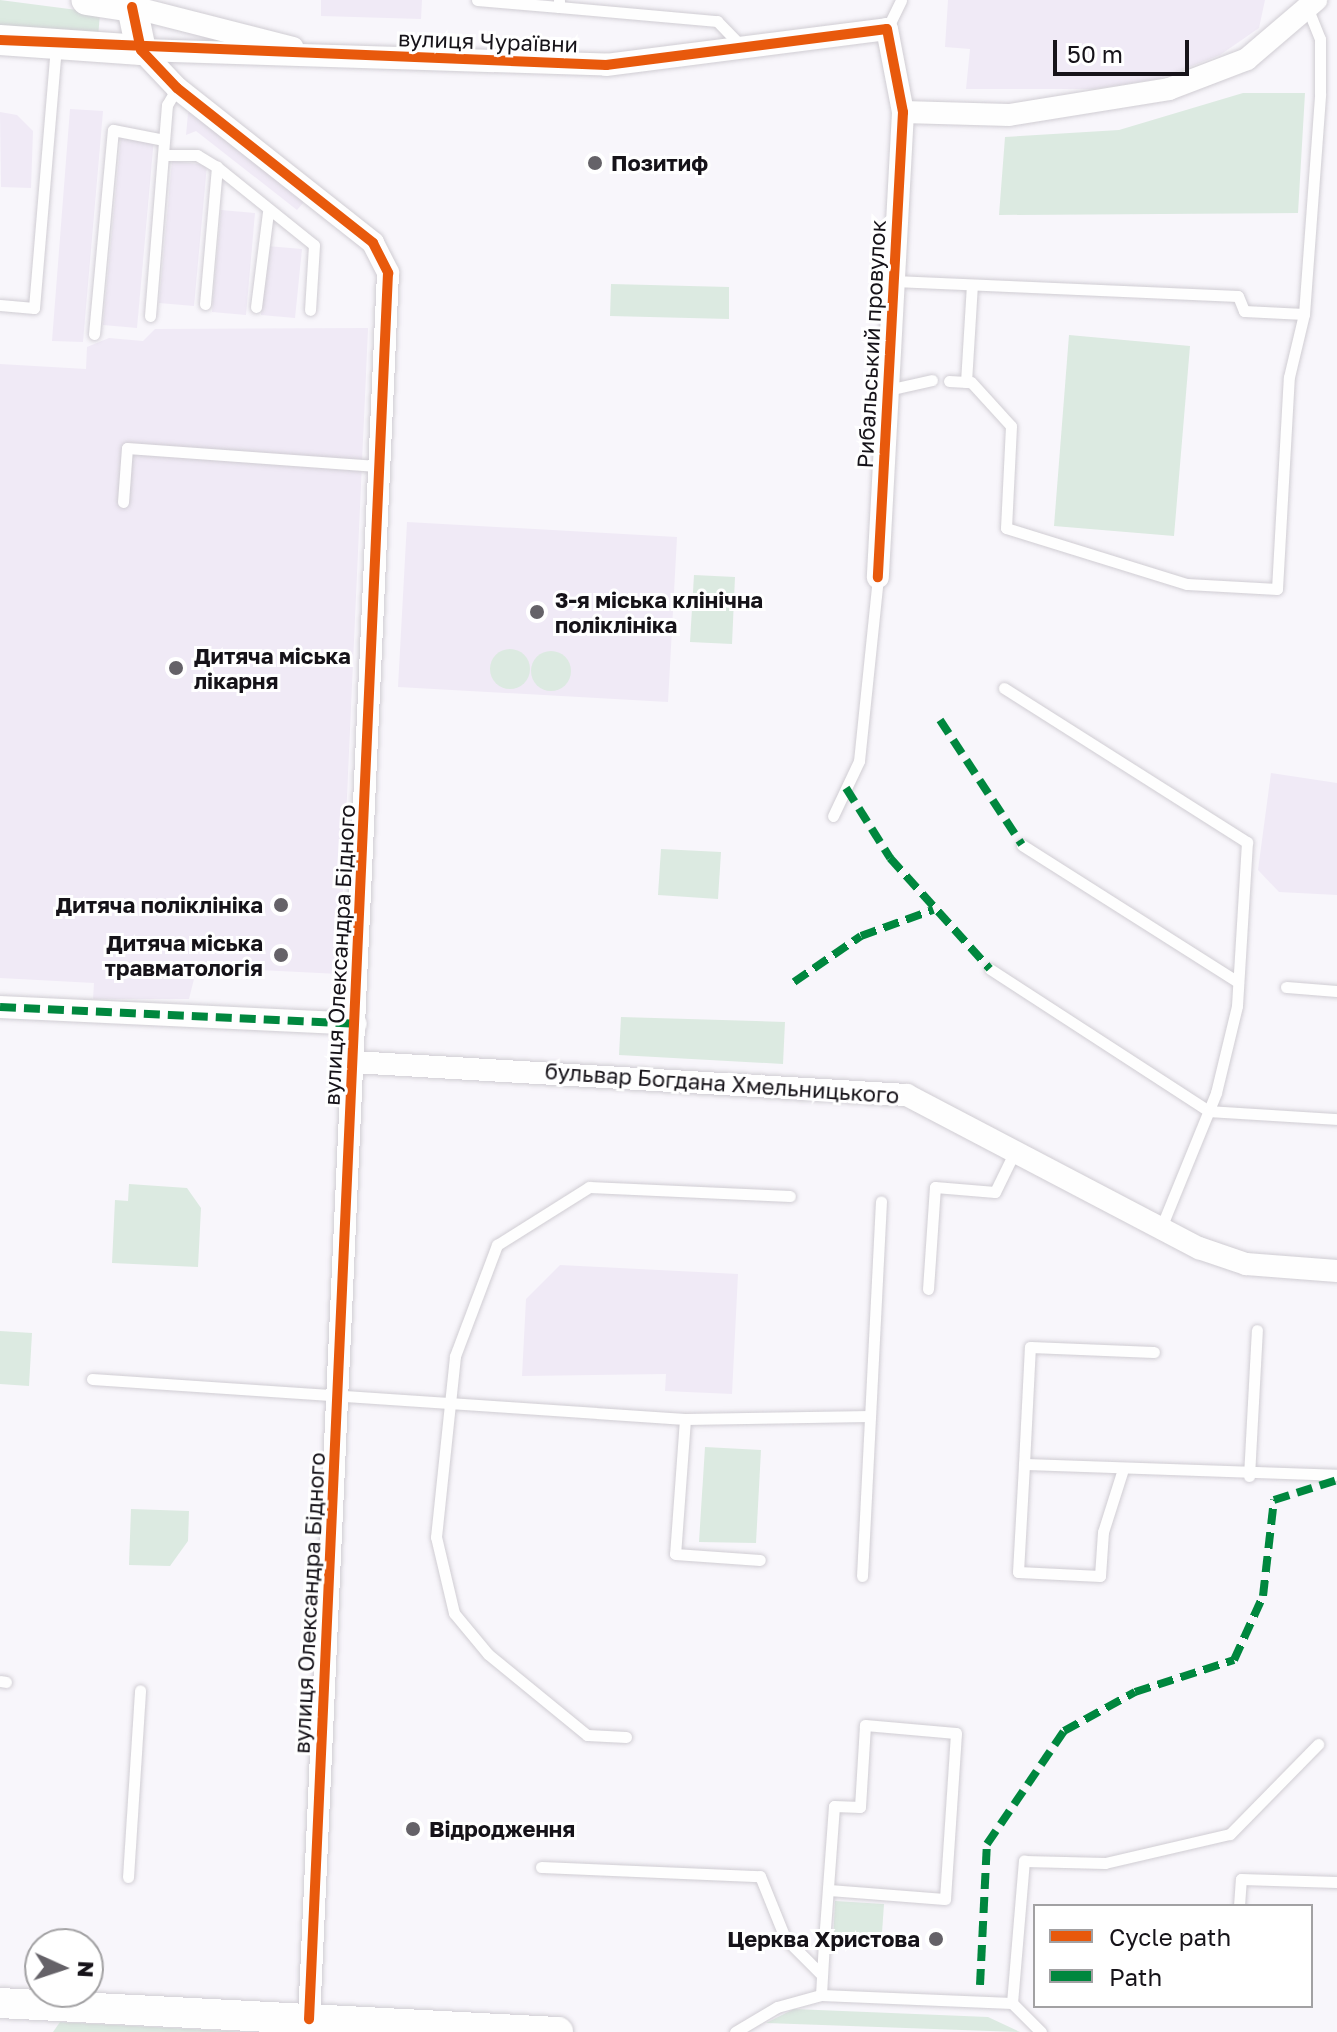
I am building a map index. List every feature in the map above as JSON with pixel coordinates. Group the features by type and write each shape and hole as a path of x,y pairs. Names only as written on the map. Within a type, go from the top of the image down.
{"main road":[{"name":"вулиця Чураївни","path":"87,0 132,7"},
{"path":"132,7 141,50"},
{"name":"вулиця Чураївни","path":"0,40 141,50"},
{"path":"0,2003 40,2018 309,2019 558,2032"}],"street":[{"path":"887,29 903,112 1009,115 1169,89 1247,59 1311,3"},
{"name":"вулиця Чураївни","path":"132,7 325,58"},
{"name":"вулиця Чураївни","path":"141,50 606,65 747,52 887,29"},
{"name":"вулиця Олександра Бідного","path":"141,50 177,88 373,243 386,264 381,466 309,2019"},
{"name":"Рибальський провулок","path":"878,577 903,112"},
{"path":"0,1007 356,1024"},
{"name":"бульвар Богдана Хмельницького","path":"353,1062 907,1095 1162,1225 1246,1264 1337,1271"}],"lane":[{"path":"477,0 559,4 717,21 747,52"},
{"path":"887,29 901,0"},
{"path":"949,381 966,382 1011,426 1006,528 1187,584 1277,589 1289,377 1304,314 1320,81 1318,24 1311,3"},
{"path":"0,305 34,308 56,46"},
{"path":"150,316 164,140 177,88"},
{"path":"94,334 113,130 164,140"},
{"path":"164,155 197,155 217,167 268,212 314,245 310,310"},
{"path":"205,304 217,167"},
{"path":"256,307 268,212"},
{"path":"894,281 1238,296 1244,311 1304,314"},
{"path":"966,382 972,285"},
{"path":"888,390 932,380"},
{"path":"123,502 127,448 381,466"},
{"path":"833,816 859,761 878,577"},
{"path":"1004,688 1247,842 1238,982 1209,1111 1162,1225"},
{"path":"1022,845 1238,982"},
{"path":"990,969 1209,1111 1337,1119"},
{"path":"1286,987 1337,991"},
{"path":"928,1289 935,1187 995,1192 1016,1149"},
{"path":"626,1737 587,1735 488,1654 454,1613 436,1537 455,1356 497,1245 589,1187 790,1196"},
{"path":"862,1576 881,1201"},
{"path":"1249,1476 1257,1330"},
{"path":"1123,1469 1103,1532 1100,1576 1018,1572 1030,1347 1154,1352"},
{"path":"92,1379 685,1419 870,1416"},
{"path":"685,1419 675,1554 760,1560"},
{"path":"1024,1464 1249,1476 1337,1475"},
{"path":"128,1877 140,1690"},
{"path":"821,1995 822,1975 828,1890 834,1806 860,1807 865,1725 956,1733 945,1899 828,1890"},
{"path":"1012,2003 1024,1861 1105,1863 1230,1834 1318,1744"},
{"path":"541,1867 760,1876 785,1938 822,1975"},
{"path":"1239,1904 1241,1879 1337,1882"},
{"path":"735,2032 777,2007 821,1995 1012,2003 1041,2032"}],"shaded area":[{"path":"0,0 100,13 98,38 0,26"},
{"path":"321,0 422,0 421,19 321,16"},
{"path":"948,0 1265,0 1259,28 1220,55 1158,79 1093,89 966,89 970,49 945,47"},
{"path":"1243,93 1305,93 1298,213 999,215 1005,137 1119,130"},
{"path":"70,109 103,111 83,342 52,341"},
{"path":"0,112 17,115 33,131 31,188 1,187"},
{"path":"188,113 203,113 309,196 297,210 196,131 186,135"},
{"path":"121,136 154,138 137,328 103,325"},
{"path":"172,161 207,165 194,306 159,303"},
{"path":"221,210 255,213 246,315 212,312"},
{"path":"267,246 302,249 295,318 261,315"},
{"path":"611,284 729,287 729,319 610,316"},
{"name":"Дитяча міська лікарня","path":"368,328 339,974 197,967 189,999 93,999 94,983 0,978 0,364 86,369 87,347 109,338 143,341 155,329"},
{"path":"1069,335 1190,346 1174,536 1054,526"},
{"name":"3-я міська клінічна поліклініка","path":"407,522 677,537 668,702 398,687"},
{"path":"694,575 735,577 732,644 690,642"},
{"path":"510,649 524,655 530,669 524,683 510,689 496,683 490,669 496,655"},
{"path":"551,651 565,657 571,671 565,685 551,691 537,685 531,671 537,657"},
{"path":"1271,773 1337,783 1337,895 1279,892 1258,870"},
{"path":"661,849 721,852 718,899 658,895"},
{"path":"621,1017 785,1022 783,1064 619,1055"},
{"path":"129,1184 187,1188 201,1208 198,1267 112,1263 115,1200 128,1201"},
{"path":"560,1265 738,1274 732,1394 665,1391 666,1374 522,1376 526,1299"},
{"path":"0,1331 32,1333 29,1386 0,1384"},
{"path":"705,1447 761,1450 756,1543 699,1542"},
{"path":"131,1509 189,1511 188,1541 170,1566 129,1565"},
{"path":"835,1901 884,1904 881,1947 833,1943"},
{"path":"794,2009 988,2017 1020,2032 766,2023"},
{"path":"60,2022 247,2032 53,2032"}],"marked path":[{"path":"940,720 1022,845"},
{"path":"846,788 890,858 990,969"},
{"path":"794,982 861,936 933,910"},
{"path":"0,1007 356,1024"},
{"path":"980,1985 987,1844 1064,1731 1135,1692 1234,1660 1263,1596 1274,1500 1337,1480"}],"cycle path":[{"path":"132,7 141,50 177,88 373,243 388,273 309,2019"},
{"path":"0,40 606,65 887,29 903,112 878,577"}],"place":[{"name":"Позитиф","path":"595,163"},
{"name":"3-я міська клінічна поліклініка","path":"537,612"},
{"name":"Дитяча міська лікарня","path":"176,668"},
{"name":"Дитяча поліклініка","path":"281,905"},
{"name":"Дитяча міська травматологія","path":"281,955"},
{"name":"Відродження","path":"413,1829"},
{"name":"Церква Христова","path":"936,1939"}]}
